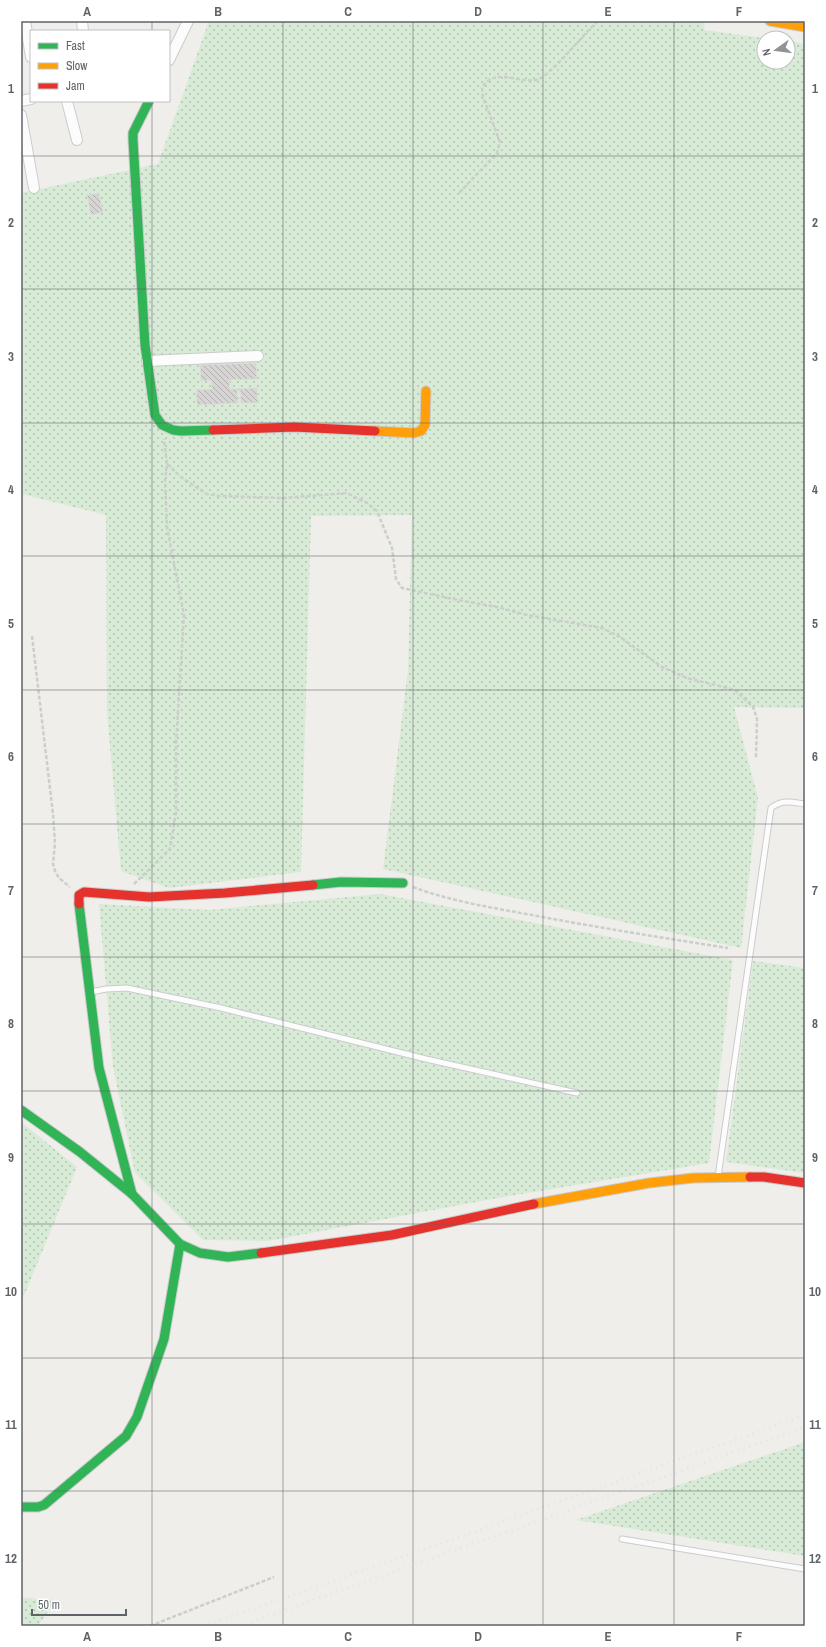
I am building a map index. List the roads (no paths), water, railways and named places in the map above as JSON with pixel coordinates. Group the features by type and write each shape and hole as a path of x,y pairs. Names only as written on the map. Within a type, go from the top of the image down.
{"street":[{"path":"25,21 30,51"},
{"path":"170,58 188,21"},
{"path":"770,21 805,27"},
{"path":"67,102 77,140"},
{"path":"148,102 133,133 133,140 145,345 157,420 169,430 181,432 294,428 414,433 421,431 425,425 426,391"},
{"path":"21,115 34,188"},
{"path":"147,360 258,356"},
{"path":"132,1194 98,1068 78,899 79,895 84,892 149,897 225,893 341,882 404,883"},
{"path":"21,1110 80,1152 132,1194 180,1244 200,1253 228,1256 324,1245 392,1235 552,1200 649,1183 693,1178 764,1177 805,1183"},
{"path":"21,1507 38,1507 44,1505 126,1436 138,1417 164,1339 180,1244"}],"lane":[{"path":"718,1178 771,808 778,802 786,801 805,804"},
{"path":"89,993 106,988 127,988 221,1008 577,1093"},
{"path":"622,1539 805,1569"}],"railway":[{"path":"203,1626 805,1415"},
{"path":"240,1626 805,1427"}]}
